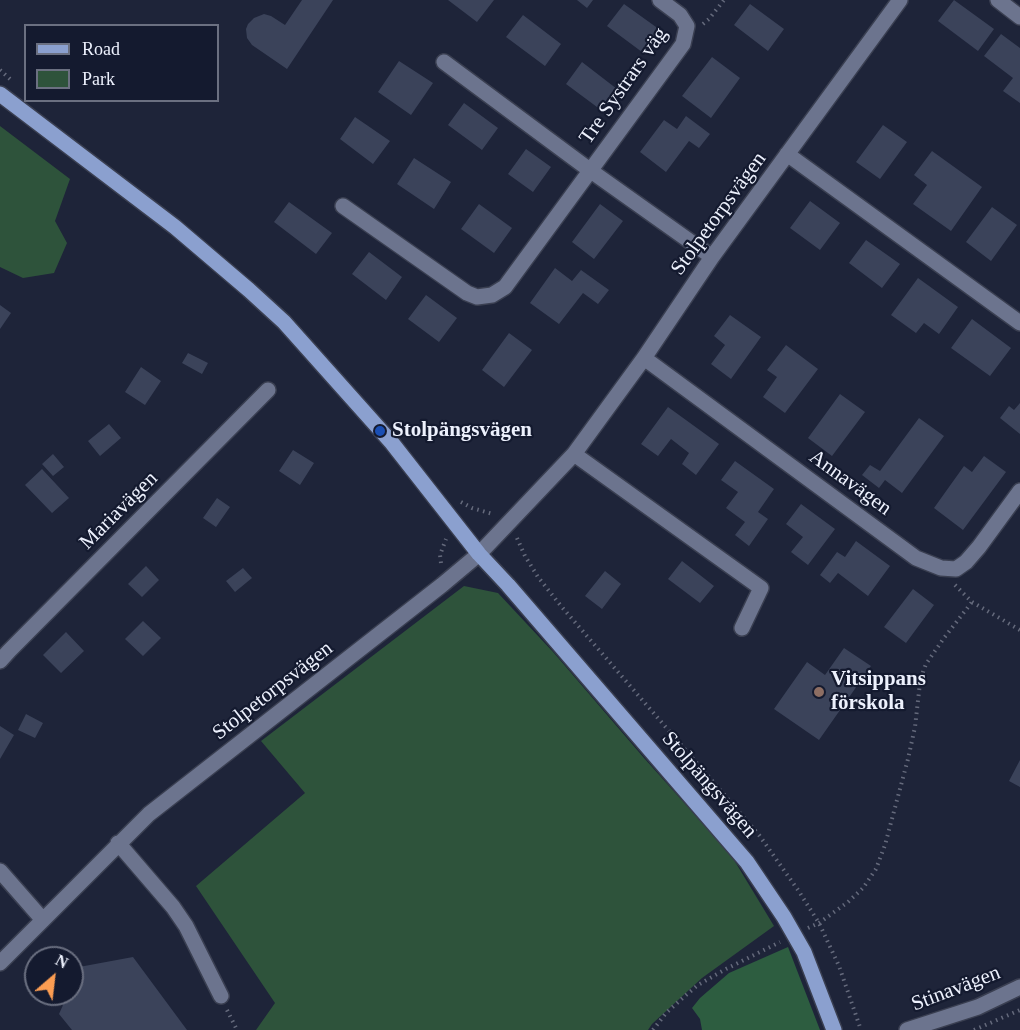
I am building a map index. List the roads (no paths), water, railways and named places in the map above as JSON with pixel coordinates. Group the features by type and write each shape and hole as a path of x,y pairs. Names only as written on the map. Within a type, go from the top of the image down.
{"main road":[{"name":"Stolpängsvägen","path":"0,94 174,227 249,290 284,322 392,443 479,554 747,862 804,952 834,1030"}],"street":[{"name":"Tre Systrars väg","path":"343,206 466,293 477,297 492,295 505,287 683,44 687,26 680,15 660,0"},
{"name":"Stolpetorpsvägen","path":"0,963 149,814 479,554 574,454 644,358 712,257 900,0"},
{"path":"998,0 1020,17"},
{"name":"Tre Systrars väg","path":"444,62 712,257"},
{"path":"787,154 1020,323"},
{"name":"Annavägen","path":"644,358 916,558 941,568 956,568 966,562 1020,491"},
{"name":"Mariavägen","path":"0,661 268,390"},
{"path":"574,454 760,588 742,628"},
{"path":"118,843 173,907 186,926 220,996"},
{"path":"0,871 44,920"},
{"name":"Stinavägen","path":"907,1030 978,1007 1020,987"}],"place":[{"name":"Stolpängsvägen","path":"380,431"},
{"name":"Vitsippans förskola","path":"819,692"}]}
